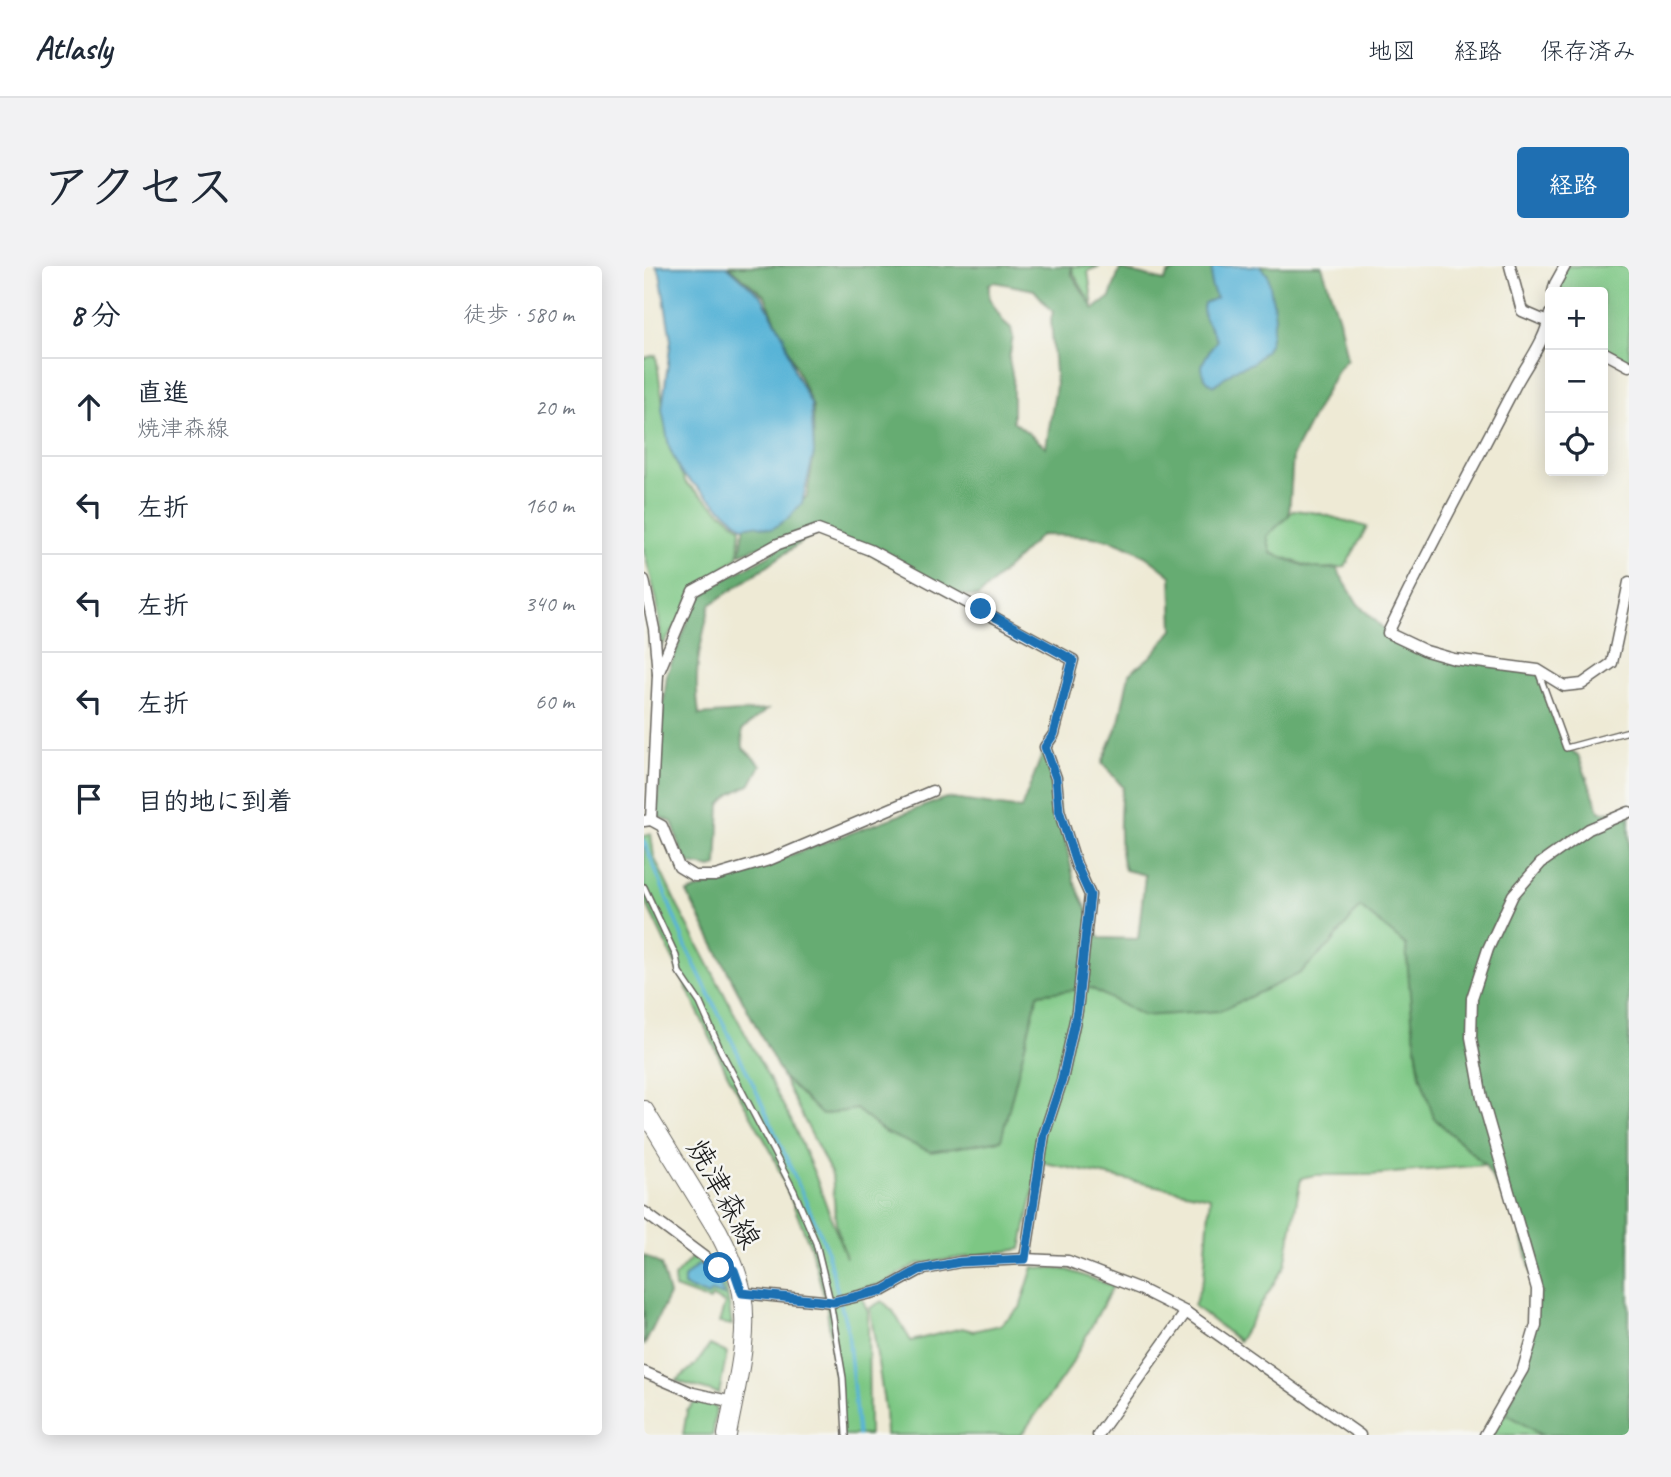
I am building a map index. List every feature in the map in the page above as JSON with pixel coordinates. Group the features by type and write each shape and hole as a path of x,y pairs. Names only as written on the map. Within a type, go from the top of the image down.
{"main road":[{"name":"焼津森線","path":"644,1110 718,1231 742,1293 743,1340 727,1435"}],"street":[{"path":"1510,266 1522,311 1545,318"},
{"path":"1554,287 1565,266"},
{"path":"1545,329 1450,508 1388,633 1426,651 1454,659 1538,670 1563,686 1582,684 1612,663 1629,582"},
{"path":"1608,355 1629,366"},
{"path":"658,674 693,591 778,544 818,530 870,550 1073,660 1054,734 1045,747 1056,778 1059,810 1076,864 1090,895 1089,915 1077,1011 1062,1080 1044,1135 1025,1259"},
{"path":"644,580 654,629 658,674 647,821 662,826 679,867 694,876 716,876 769,860 932,791"},
{"path":"1485,1435 1523,1370 1536,1325 1537,1289 1482,1098 1471,1037 1472,998 1488,949 1514,895 1534,871 1541,863 1589,829 1629,812"},
{"path":"644,1212 719,1268 734,1270"},
{"path":"742,1293 831,1301 884,1290 919,1270 960,1262 1025,1259 1068,1261 1140,1289 1186,1312 1360,1435"},
{"path":"1098,1435 1186,1312"},
{"path":"644,1372 693,1393 733,1402"}],"lane":[{"path":"1538,670 1566,748 1629,731"},
{"path":"644,887 676,956 680,972 700,1003 816,1242 831,1301 843,1378 846,1435"}],"green space":[{"path":"728,266 1071,266 1071,273 1094,309 1110,297 1120,269 1164,281 1168,274 1185,266 1322,266 1339,319 1347,359 1337,370 1293,455 1289,515 1267,536 1271,553 1311,567 1336,568 1358,604 1388,633 1454,659 1538,670 1566,748 1578,755 1600,812 1629,811 1629,1435 1541,1435 1506,1413 1520,1378 1537,1295 1520,1228 1485,1165 1434,1118 1420,1074 1406,945 1360,907 1330,945 1299,974 1220,1011 1143,1016 1091,988 1038,994 1001,1140 931,1152 886,1133 856,1109 822,1115 782,1076 687,893 946,798 1021,809 1045,747 1074,881 1100,938 1138,939 1145,875 1125,870 1120,829 1123,787 1102,763 1119,722 1129,674 1151,656 1173,630 1171,576 1137,551 1105,539 1041,535 978,597 951,593 814,526 740,554 745,524 777,526 807,496 814,453 813,407 765,296","holes":["994,282 1034,290 1053,312 1051,319 1056,386 1046,447 1013,421 1013,379 1009,359 1013,337 1011,328 1003,321 989,298 989,284"]},
{"path":"1072,266 1100,266 1088,271 1093,307 1073,272"},
{"path":"1565,266 1629,266 1629,366 1608,351 1608,287 1559,287"},
{"path":"656,355 669,447 686,483 741,528 738,557 693,591 684,615 662,646 657,601 644,551 644,358"},
{"path":"1294,510 1318,513 1367,527 1345,567 1316,569 1271,553 1267,536"},
{"path":"816,532 710,605 697,671 699,715 767,710 742,730 743,748 761,765 751,784 731,794 720,805 717,866 711,868 690,864 682,853 672,822 657,816 661,727 667,674 692,611 700,598 719,583 790,540"},
{"path":"651,834 654,857 678,907 791,1120 846,1258 836,1224 832,1175 782,1076 822,1115 856,1109 886,1133 1000,1140 1038,994 1330,945 1360,906 1411,946 1412,1019 1420,1074 1434,1118 1485,1165 1301,1178 1285,1265 1239,1341 1194,1306 1204,1276 1210,1197 1040,1162 1021,1249 917,1264 882,1284 858,1289 868,1312 869,1435 842,1435 827,1308 811,1248 772,1153 728,1075 644,898 644,836"},
{"path":"644,1255 661,1265 669,1295 644,1346"},
{"path":"693,1256 719,1271 727,1292 732,1325 719,1323 725,1303 712,1297 710,1301 675,1288 674,1277"},
{"path":"1033,1267 1068,1270 1113,1286 1068,1370 1021,1435 886,1435 885,1410 870,1308 882,1301 893,1311 911,1341 962,1328 973,1331 1000,1325 1020,1308"},
{"path":"710,1345 727,1353 719,1394 676,1381 696,1364"},
{"path":"696,1401 716,1407 713,1435 683,1435 687,1411"},
{"path":"1506,1413 1541,1435 1488,1435"}],"water":[{"path":"656,266 727,266 762,297 784,337 795,373 811,404 814,453 802,503 789,518 772,529 754,525 743,527 681,473 669,447 662,409 671,340 660,273"},
{"path":"1212,266 1259,266 1268,275 1275,317 1266,350 1253,363 1236,369 1213,386 1203,375 1202,369 1205,358 1217,340 1204,317 1203,308 1204,303 1216,298 1211,285"},
{"path":"699,1264 716,1273 724,1296 711,1292 708,1296 684,1286 684,1278"}],"waterway":[{"path":"644,841 687,949 754,1086 825,1244 848,1332 858,1435"}],"route":[{"path":"719,1268 734,1270 742,1293 833,1302 884,1290 919,1270 960,1262 1025,1259 1044,1135 1062,1080 1077,1011 1090,895 1076,864 1059,810 1056,778 1045,747 1054,734 1073,660 981,609"}]}
